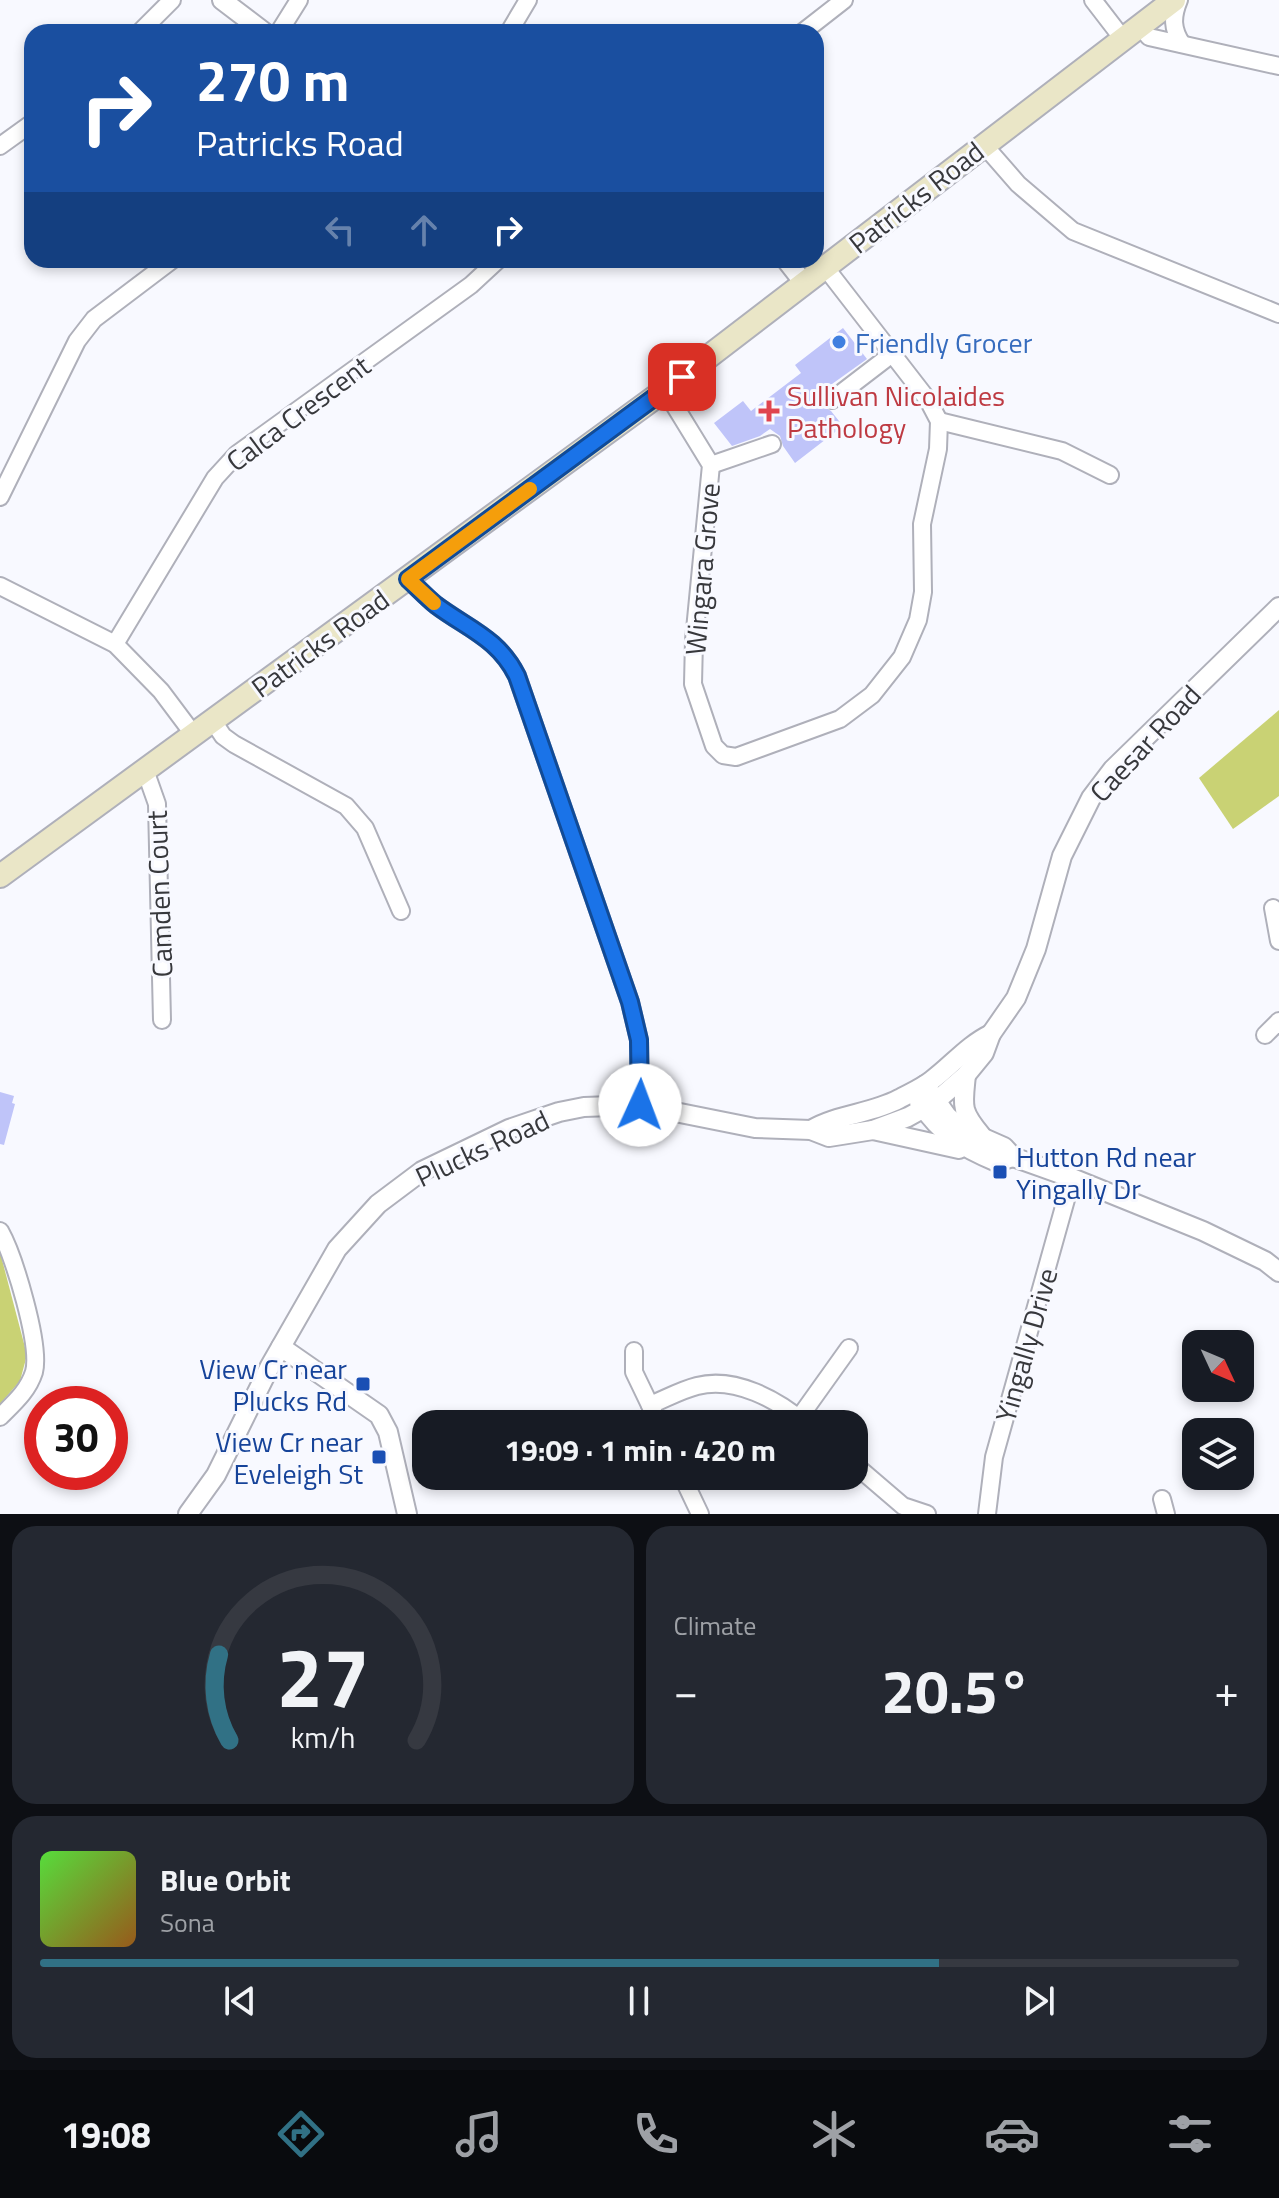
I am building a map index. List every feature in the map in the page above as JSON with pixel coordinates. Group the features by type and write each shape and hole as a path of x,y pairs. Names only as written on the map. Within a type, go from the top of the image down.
{"main road":[{"name":"Patricks Road","path":"825,267 1176,0"},
{"name":"Patricks Road","path":"0,876 665,390 824,268"}],"street":[{"path":"148,24 172,0"},
{"path":"222,0 254,24"},
{"path":"284,24 299,0"},
{"path":"514,24 528,0"},
{"path":"813,24 844,0"},
{"path":"1093,0 1131,32 1279,66"},
{"path":"1176,0 1174,29 1182,44"},
{"path":"0,146 24,129"},
{"path":"984,145 1018,184 1073,231 1279,314"},
{"path":"825,267 928,400 939,421 1062,451 1110,475"},
{"path":"0,497 77,341 94,319 161,268"},
{"name":"Calca Crescent","path":"115,644 215,478 237,454 471,285 489,268"},
{"path":"792,268 804,283"},
{"path":"832,400 892,354"},
{"name":"Wingara Grove","path":"665,390 711,465 694,640 693,684 714,746 723,755 736,757 840,719 872,695 902,657 918,620 923,592 922,524 938,449 939,421"},
{"path":"711,465 772,444"},
{"path":"408,579 435,604 490,640 507,658 517,676 630,1002 639,1040 640,1105"},
{"path":"0,586 115,644 161,691 194,735"},
{"name":"Caesar Road","path":"930,1106 966,1075 984,1053 991,1034 1025,978 1062,856 1091,798 1113,769 1279,607"},
{"path":"213,721 223,736 234,744 346,806 365,828 401,911"},
{"name":"Camden Court","path":"145,770 157,804 162,1020"},
{"path":"1273,908 1279,941"},
{"path":"1265,1035 1279,1021"},
{"name":"Caesar Road","path":"918,1089 974,1042 991,1034"},
{"path":"966,1075 966,1117 985,1140"},
{"path":"918,1089 947,1135 966,1149 997,1162 1013,1157"},
{"name":"Plucks Road","path":"811,1130 826,1121 868,1113 918,1089"},
{"name":"Plucks Road","path":"188,1514 216,1475 281,1347 337,1249 362,1219 405,1183 446,1159 535,1119 584,1107 640,1105 755,1128 811,1130 829,1137 873,1130 930,1106"},
{"path":"930,1106 961,1128 1004,1147 1013,1157 1203,1231 1265,1261 1279,1272"},
{"path":"873,1130 952,1149 966,1149"},
{"name":"Yingally Drive","path":"987,1514 994,1457 1072,1178"},
{"path":"0,1231 8,1248 36,1351 34,1370 26,1388 0,1417"},
{"path":"281,1347 379,1415 388,1432 407,1514"},
{"path":"809,1410 849,1348"},
{"path":"634,1351 634,1372 652,1410"},
{"path":"650,1405 698,1385 722,1385 753,1390 785,1410"},
{"path":"868,1476 903,1506 927,1514"},
{"path":"689,1490 700,1514"}],"green space":[{"path":"1279,710 1279,796 1233,829 1199,778"},
{"path":"0,1252 27,1355 20,1381 0,1404"}],"building":[{"path":"843,328 867,359 818,394 823,406 843,426 795,463 780,436 770,429 732,446 714,423 743,401 751,411 801,373 795,365"},
{"path":"0,1092 14,1096 12,1103 15,1104 4,1145 0,1144"}],"slow traffic":[{"path":"434,603 408,579 530,489"}],"place":[{"name":"Friendly Grocer","path":"839,342"},
{"name":"Sullivan Nicolaides Pathology","path":"769,411"},
{"name":"Hutton Rd near Yingally Dr","path":"1000,1172"},
{"name":"View Cr near Plucks Rd","path":"363,1384"},
{"name":"View Cr near Eveleigh St","path":"379,1457"}],"route":[{"path":"640,1105 639,1040 630,1002 517,676 507,658 490,640 435,604 408,579 682,377"}]}
